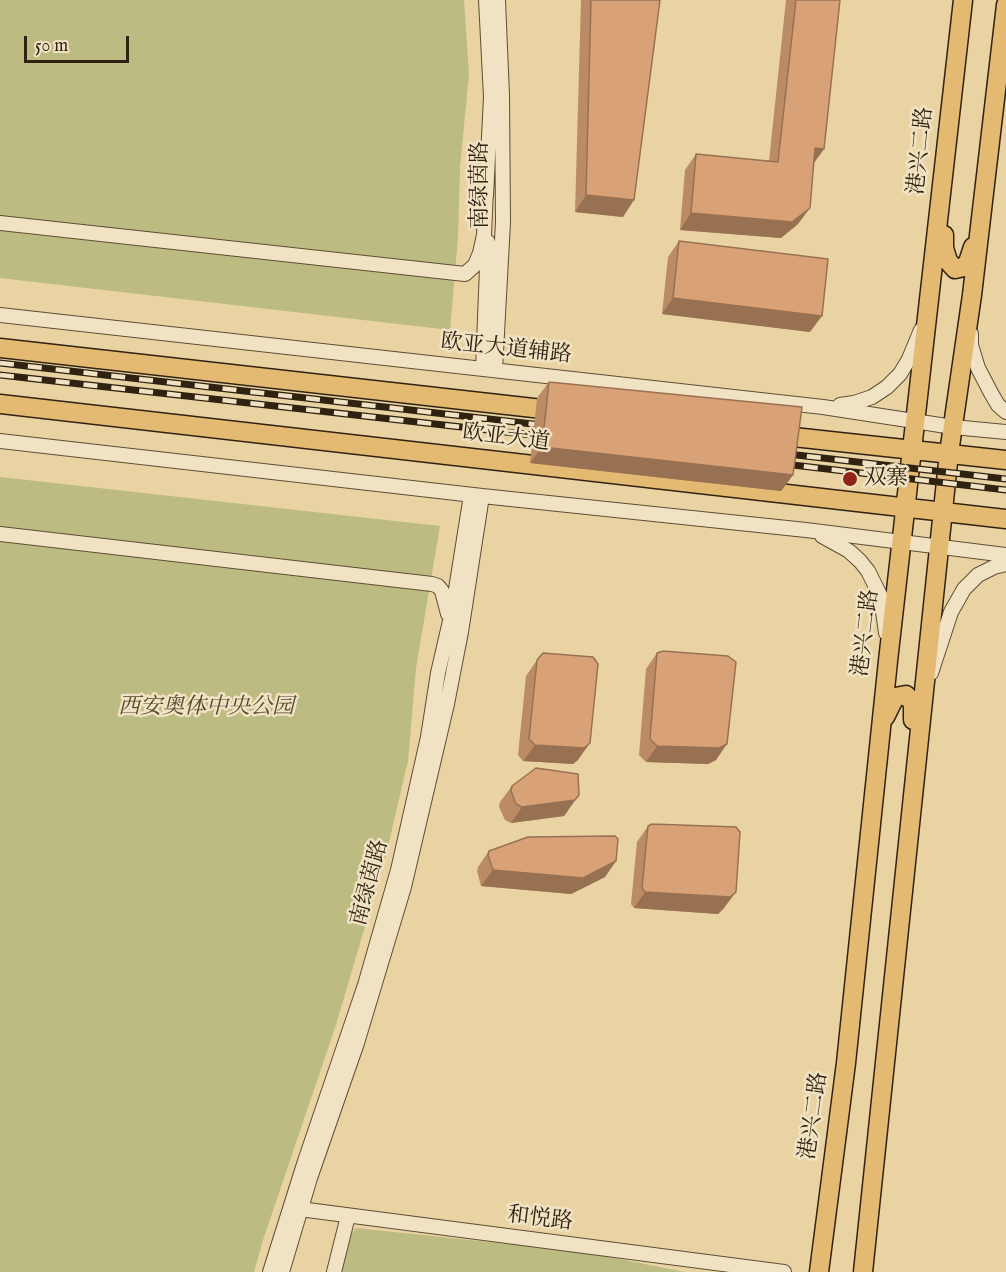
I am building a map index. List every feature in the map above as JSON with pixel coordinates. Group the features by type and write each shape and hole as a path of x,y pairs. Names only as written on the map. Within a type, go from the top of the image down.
{"main road":[{"name":"港兴二路","path":"819,1272 846,1063 888,661 963,0"},
{"path":"863,1272 949,453 972,295 1006,5"},
{"path":"945,167 944,248 948,261 955,268 964,267 968,262 985,186"},
{"name":"欧亚大道","path":"0,348 576,413"},
{"name":"欧亚大道","path":"0,404 1006,519"},
{"path":"763,434 1006,460"},
{"path":"881,732 888,708 895,697 900,694 910,698 913,703 915,776"}],"street":[{"name":"南绿茵路","path":"486,0 491,97 486,189 489,240 489,370"},
{"name":"南绿茵路","path":"489,370 503,222 502,95 498,0"},
{"path":"0,223 465,274 475,265 480,253 484,235 486,189"},
{"path":"823,407 854,403 872,397 900,374 917,341 931,290"},
{"path":"972,295 971,345 987,388 998,405 1006,412"},
{"name":"欧亚大道辅路","path":"0,315 823,407 953,427 1006,432"},
{"path":"0,441 806,530 1006,555"},
{"name":"南绿茵路","path":"282,1272 295,1209 365,985 398,870 428,737 476,495"},
{"name":"南绿茵路","path":"270,1272 357,1043 404,887 447,704 461,632 476,495"},
{"path":"806,530 832,540 849,551 868,572 881,597 888,661"},
{"path":"0,534 432,584 438,586 446,598 448,612 445,644"},
{"path":"922,704 951,612 964,590 978,575 1006,564"},
{"name":"和悦路","path":"295,1209 784,1272"},
{"path":"334,1272 348,1216"}],"green space":[{"path":"0,0 464,0 469,74 460,167 458,237 450,330 0,278"},
{"name":"西安奥体中央公园","path":"0,477 440,526 416,668 408,761 386,855 336,1025 254,1272 0,1272"},
{"path":"356,1228 594,1254 685,1272 341,1272 352,1233"}],"building":[{"path":"591,0 660,0 634,200 586,195"},
{"path":"796,0 840,0 824,149 815,148 810,208 792,222 691,213 696,154 778,162"},
{"path":"679,241 828,259 822,316 673,298"},
{"path":"549,382 802,407 793,475 542,447"},
{"path":"663,651 728,656 736,662 727,744 719,748 657,746 650,739 657,653"},
{"path":"543,653 593,657 598,664 590,743 584,748 535,745 529,739 537,660"},
{"path":"536,768 578,774 579,795 575,800 522,807 516,804 511,791 512,786"},
{"path":"652,824 736,827 740,832 736,892 730,897 645,892 642,888 648,826"},
{"path":"615,836 618,839 616,861 583,878 493,870 488,855 489,851 528,837"}],"railway":[{"path":"0,363 550,426"},
{"path":"0,375 550,437"},
{"path":"779,453 1006,479"},
{"path":"776,463 1006,490"}],"place":[{"name":"双寨","path":"850,479"}]}
